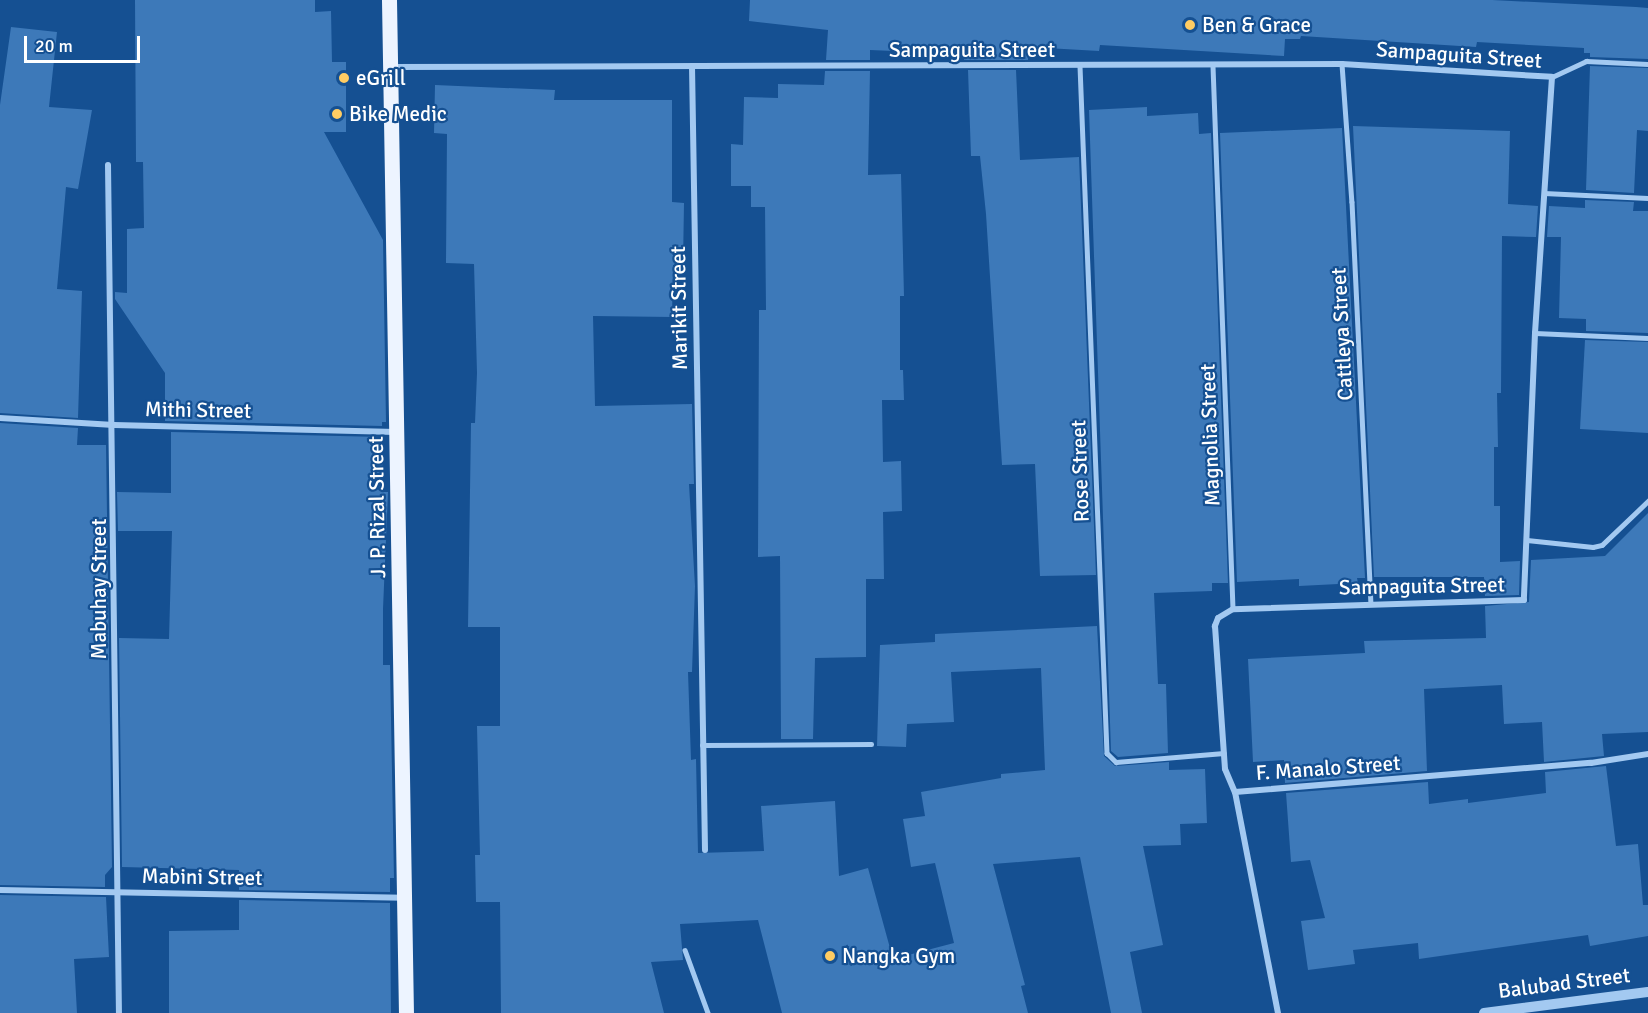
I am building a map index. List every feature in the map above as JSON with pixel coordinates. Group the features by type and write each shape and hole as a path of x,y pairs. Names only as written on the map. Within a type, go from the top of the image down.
{"main road":[{"name":"J. P. Rizal Street","path":"389,0 406,1013"}],"street":[{"name":"Sampaguita Street","path":"692,66 1342,64 1552,77 1535,333 1524,600 1233,609"},
{"path":"390,68 692,66"},
{"name":"Marikit Street","path":"692,66 705,850"},
{"name":"Mabuhay Street","path":"108,165 114,425 119,1013"},
{"name":"Mithi Street","path":"0,418 114,425 396,432"},
{"path":"1233,609 1218,618 1214,636 1225,769 1234,792"},
{"name":"F. Manalo Street","path":"1278,1013 1234,792 1580,764 1648,754"},
{"name":"Mabini Street","path":"0,890 404,898"},
{"name":"Balubad Street","path":"1484,1013 1558,1007 1648,992"}],"lane":[{"path":"1552,77 1586,61 1648,64"},
{"name":"Cattleya Street","path":"1342,64 1352,202 1371,604"},
{"name":"Rose Street","path":"1080,66 1107,753 1116,762 1224,753"},
{"name":"Magnolia Street","path":"1213,66 1233,609"},
{"path":"1544,192 1648,198"},
{"path":"1535,333 1648,338"},
{"path":"1527,540 1593,548 1602,545 1648,501"},
{"path":"702,745 871,744"},
{"path":"685,950 708,1013"}],"building":[{"path":"135,0 315,0 315,12 331,11 332,62 346,62 346,132 324,132 383,240 386,422 382,422 382,426 165,421 165,373 115,299 115,292 127,293 127,229 144,228 143,162 136,162"},
{"path":"750,0 1492,0 1636,7 1648,8 1648,59 1590,57 1590,53 1584,53 1584,48 1477,42 1476,47 1301,36 1300,39 1285,39 1284,56 1100,45 1099,51 1029,47 1028,60 964,60 965,54 870,50 870,60 826,60 828,30 749,21"},
{"path":"11,27 57,32 49,107 92,110 78,189 66,187 57,289 82,291 78,418 0,413 0,105"},
{"path":"1590,66 1648,68 1648,131 1637,130 1634,193 1586,190"},
{"path":"968,70 1016,70 1020,160 1079,157 1096,575 1040,576 1035,464 1002,465 986,214 980,156 971,156"},
{"path":"825,71 870,71 868,175 901,174 904,296 900,296 900,370 903,370 904,400 882,400 883,462 901,461 902,511 883,512 884,579 866,579 866,657 815,658 813,739 781,739 780,556 758,557 759,310 766,310 765,207 751,207 751,186 731,186 731,144 743,145 744,97 778,98 778,84 824,85"},
{"path":"435,85 555,90 554,100 672,100 672,202 684,203 683,265 673,265 672,317 593,316 595,406 692,404 694,484 689,484 695,586 692,672 688,672 691,760 696,759 698,853 764,851 761,806 835,801 839,876 868,868 893,959 954,943 935,863 911,867 903,819 925,816 921,792 1001,778 1001,774 1045,770 1041,668 951,672 954,722 907,724 906,747 877,746 880,645 935,642 935,634 1097,626 1104,756 1115,766 1169,762 1169,770 1205,769 1207,823 1180,824 1181,845 1143,846 1163,945 1130,952 1142,1013 1111,1013 1080,857 993,864 1025,985 1021,986 1028,1013 782,1013 758,920 680,924 683,960 651,962 664,1013 501,1013 500,902 476,902 475,855 480,855 477,726 500,726 500,627 468,627 471,423 475,423 477,373 474,264 446,263 447,134 434,133"},
{"path":"1147,107 1147,116 1198,113 1199,134 1211,133 1228,583 1212,583 1212,591 1154,593 1158,684 1166,684 1168,753 1118,757 1111,751 1089,110"},
{"path":"1353,126 1510,131 1508,204 1538,206 1536,237 1502,236 1501,393 1497,393 1498,447 1494,447 1494,506 1500,506 1500,562 1520,561 1519,595 1485,596 1484,577 1374,577"},
{"path":"1342,128 1365,578 1357,578 1358,583 1299,586 1299,579 1237,582 1220,133"},
{"path":"1585,200 1634,202 1633,211 1648,211 1648,333 1586,331 1586,319 1559,318 1561,237 1547,237 1549,206 1585,208"},
{"path":"1585,340 1648,342 1648,433 1580,429"},
{"path":"0,423 78,428 77,445 106,445 112,867 105,875 105,887 0,885"},
{"path":"171,432 382,437 383,492 388,492 383,665 390,665 394,878 390,878 390,892 239,890 239,870 122,867 119,638 169,639 172,531 118,531 117,492 171,493"},
{"path":"1648,513 1648,732 1602,734 1604,756 1544,762 1542,722 1504,724 1502,685 1424,689 1427,771 1285,783 1284,760 1253,762 1248,659 1365,653 1364,641 1486,638 1485,606 1529,602 1531,560 1605,556"},
{"path":"1606,766 1616,846 1638,844 1643,905 1648,905 1648,936 1590,946 1588,935 1419,959 1418,943 1353,950 1355,964 1308,970 1301,921 1325,918 1310,860 1291,862 1286,793 1428,782 1429,804 1468,799 1468,803 1546,793 1545,772"},
{"path":"0,895 106,897 109,957 74,959 77,1013 0,1013"},
{"path":"239,900 390,903 391,1013 169,1013 169,931 239,930"}],"place":[{"name":"Ben & Grace","path":"1190,25"},
{"name":"eGrill","path":"344,78"},
{"name":"Bike Medic","path":"337,114"},
{"name":"Nangka Gym","path":"830,956"}]}
